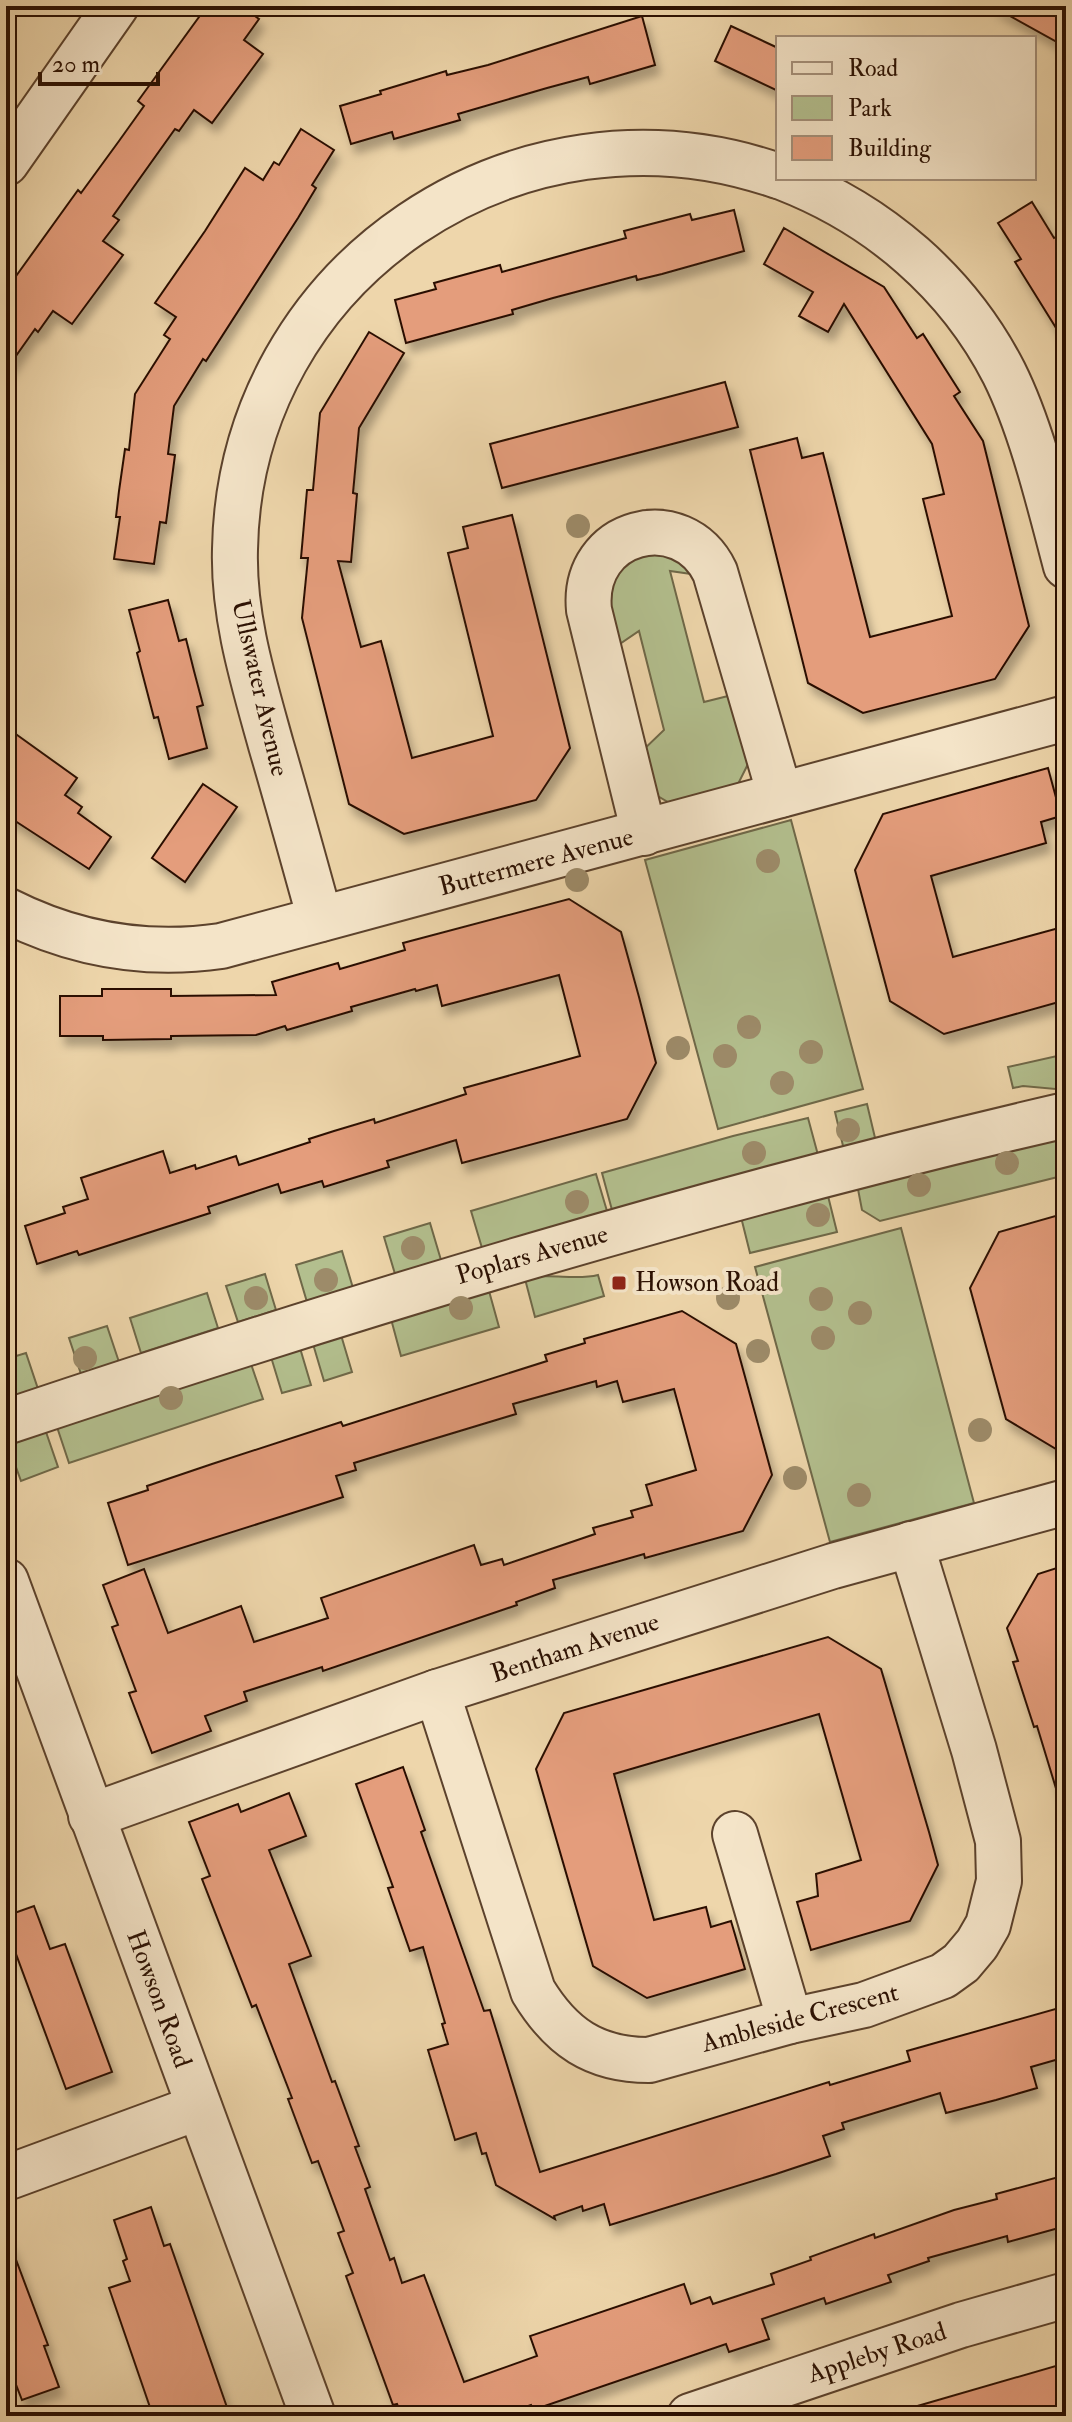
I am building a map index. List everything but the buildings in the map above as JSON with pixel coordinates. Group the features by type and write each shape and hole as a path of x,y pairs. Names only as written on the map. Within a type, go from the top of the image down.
{"street":[{"path":"6,163 116,6"},
{"name":"Ullswater Avenue","path":"320,919 249,665 236,591 235,548 246,462 268,397 293,348 327,298 380,244 440,204 507,175 568,159 646,152 717,159 776,175"},
{"path":"789,180 827,197 874,225 932,273 960,305 1005,376 1042,478 1066,566"},
{"path":"644,833 589,610 588,593 597,563 607,550 634,536 649,533 675,536 700,550 709,559 780,795"},
{"name":"Buttermere Avenue","path":"6,910 32,923 83,940 126,949 159,952 221,946 1066,718"},
{"name":"Poplars Avenue","path":"6,1422 354,1308 497,1265 889,1156 1066,1115"},
{"name":"Bentham Avenue","path":"91,1816 437,1692 911,1544 1066,1502"},
{"name":"Ambleside Crescent","path":"437,1692 533,1991 561,2029 601,2054 625,2060 649,2060 790,2021 864,2005 943,1976 961,1963 977,1944 995,1903 999,1881 998,1841 974,1750 911,1544"},
{"name":"Howson Road","path":"6,1581 313,2416"},
{"path":"735,1834 790,2021"},
{"path":"6,2178 199,2107"},
{"name":"Appleby Road","path":"690,2416 961,2325 1066,2295"}],"green space":[{"path":"655,546 705,576 670,571 704,702 736,694 749,762 737,786 673,805 656,795 638,755 664,730 639,631 611,650 605,578"},
{"path":"791,820 863,1089 718,1129 645,860"},
{"path":"1066,1054 1066,1090 1013,1088 1008,1067"},
{"path":"867,1104 876,1142 844,1150 835,1112"},
{"path":"808,1118 818,1155 612,1210 602,1173"},
{"path":"1066,1131 1066,1175 880,1221 862,1210 857,1184"},
{"path":"596,1174 607,1211 482,1248 471,1211"},
{"path":"827,1192 837,1232 750,1253 740,1213"},
{"path":"430,1223 441,1260 395,1274 384,1237"},
{"path":"901,1228 974,1503 830,1542 755,1267"},
{"path":"342,1251 353,1288 307,1302 296,1265"},
{"path":"265,1274 276,1310 238,1322 226,1286"},
{"path":"598,1275 604,1296 535,1317 525,1279"},
{"path":"489,1291 499,1327 401,1356 391,1319"},
{"path":"207,1293 218,1328 141,1353 130,1318"},
{"path":"107,1326 119,1362 81,1374 69,1338"},
{"path":"341,1335 352,1372 324,1381 313,1344"},
{"path":"300,1348 311,1385 282,1393 271,1357"},
{"path":"26,1353 38,1389 6,1400 6,1359"},
{"path":"251,1364 263,1399 69,1463 57,1427"},
{"path":"46,1432 58,1467 21,1481 8,1445"}],"place":[{"name":"Howson Road","path":"619,1283"}]}
